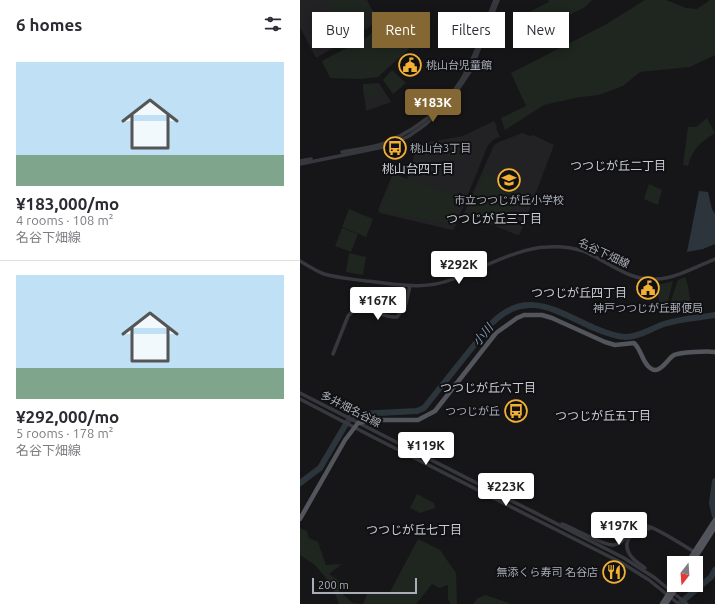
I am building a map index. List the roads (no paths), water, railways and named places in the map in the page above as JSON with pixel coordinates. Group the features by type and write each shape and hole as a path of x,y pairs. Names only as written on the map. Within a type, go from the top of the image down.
{"main road":[{"path":"300,518 345,440 358,423 374,420 418,420 435,411 496,333 517,318 530,314 542,315 605,342 615,345 634,343 648,367 652,369 661,368 674,355 696,352 715,352"},
{"path":"693,556 712,529 715,520"},
{"path":"662,604 670,592"},
{"path":"666,604 674,592"}],"street":[{"path":"300,162 386,143 424,121 441,105 457,86 468,69 495,0"},
{"path":"300,162 388,146 408,136 426,124 451,100 471,70 498,0"},
{"name":"名谷下畑線","path":"300,261 323,274 340,278 410,286 434,285 452,280 506,257 547,247 569,248 583,251 621,272 646,279 666,278 715,259"},
{"path":"333,354 348,316 353,311 363,308 391,318 397,317 405,307 410,286"},
{"name":"多井畑名谷線","path":"300,393 635,564 688,604"},
{"name":"多井畑名谷線","path":"300,398 371,436 612,557 636,571 678,604"},
{"path":"537,514 603,543 611,545 620,543 630,532 639,526 650,527 696,553"},
{"path":"663,534 649,529 638,530 630,537 627,547 629,554 634,560 666,586"}],"waterway":[{"name":"小川","path":"300,483 320,468 351,417 359,414 417,411 424,408 491,324 504,313 517,307 529,305 541,306 567,315 606,333 626,337 641,334 670,322 715,315"},
{"path":"715,481 712,503 715,516"},
{"path":"679,604 711,577 715,570"}],"place":[{"name":"桃山台児童館","path":"410,65"},
{"name":"桃山台3丁目","path":"395,148"},
{"name":"市立つつじが丘小学校","path":"509,180"},
{"name":"神戸つつじが丘郵便局","path":"648,288"},
{"name":"つつじが丘","path":"516,411"},
{"name":"無添くら寿司 名谷店","path":"614,572"}],"district":[{"name":"つつじが丘二丁目","path":"618,166"},
{"name":"桃山台四丁目","path":"418,169"},
{"name":"つつじが丘三丁目","path":"494,219"},
{"name":"つつじが丘四丁目","path":"579,293"},
{"name":"つつじが丘六丁目","path":"488,388"},
{"name":"つつじが丘五丁目","path":"603,416"},
{"name":"つつじが丘七丁目","path":"414,530"}]}
